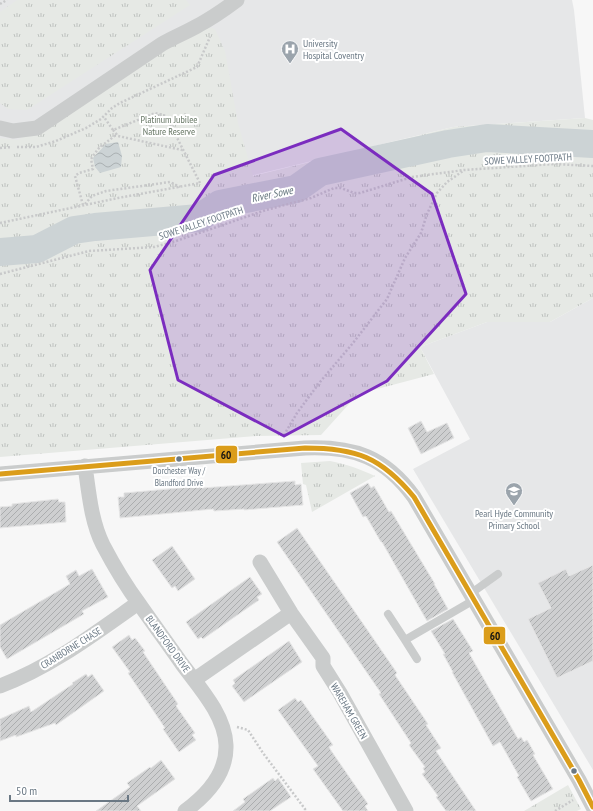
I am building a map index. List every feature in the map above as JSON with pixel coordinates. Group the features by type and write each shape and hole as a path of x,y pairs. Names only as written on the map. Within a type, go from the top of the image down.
{"street":[{"path":"0,128 13,132 36,128 168,41 200,25 237,0"},
{"path":"0,474 322,447 342,450 375,460 392,472 414,497 593,807"},
{"name":"BLANDFORD DRIVE","path":"85,466 90,505 102,544 138,603 194,680 222,723 226,744 224,764 210,790 187,810"},
{"name":"WAREHAM GREEN","path":"260,562 291,613 323,658 323,666 340,693 406,811"},
{"name":"CRANBORNE CHASE","path":"0,686 45,666 85,641 138,603"},
{"path":"194,680 291,613"}],"lane":[{"path":"405,640 472,597 498,574"},
{"path":"388,614 417,659"}],"path":[{"path":"0,4 7,0"},
{"path":"0,148 36,147 56,141 86,128 104,117 112,108 120,103 197,67 211,36"},
{"path":"0,223 84,205 200,184 166,116 155,113 113,130"},
{"path":"104,117 118,136 182,150"},
{"path":"84,205 75,176 79,173 93,169 91,159 98,149 117,134"},
{"name":"SOWE VALLEY FOOTPATH","path":"0,274 89,250 154,247 176,241 266,210 310,198 334,188 341,188 354,194 412,177 464,170 554,164 593,166"},
{"path":"277,450 297,413 387,299 405,258 421,233 427,214 437,193 448,182 464,170"},
{"path":"84,205 92,196 106,191 170,182 180,187"},
{"path":"222,723 248,730 305,811"},
{"path":"555,811 585,792"}],"highlighted area":[{"path":"341,129 432,194 466,294 387,381 284,436 178,380 150,270 214,175"}],"shaded area":[{"name":"University Hospital Coventry","path":"0,0 572,0 585,118 453,127 151,200 0,231"},
{"name":"Pearl Hyde Community Primary School","path":"593,298 593,770 413,469 470,439 420,347 487,322 550,322"}],"green space":[{"path":"17,0 186,0 190,5 27,110 8,109 0,103 0,12"},
{"name":"Platinum Jubilee Nature Reserve","path":"200,25 215,29 225,51 238,123 253,176 453,127 585,118 593,120 593,298 550,322 487,322 420,347 434,374 358,394 321,435 256,436 0,457 0,138 18,140"},
{"path":"330,461 353,467 375,476 312,512 306,485 303,484 301,463"},
{"path":"568,785 581,809 577,811 524,811"}],"water":[{"path":"118,142 122,156 121,167 100,173 95,167 93,158 106,144"}],"building":[{"path":"421,421 427,432 447,423 454,438 421,454 408,428"},
{"path":"295,481 295,485 301,484 303,505 244,510 214,511 213,509 120,518 118,497 124,497 124,493 202,486 202,488"},
{"path":"368,483 371,488 374,486 389,512 391,511 435,584 448,609 427,621 382,542 366,516 363,517 350,493"},
{"path":"58,499 59,502 65,502 66,522 0,528 0,507 12,506 12,504"},
{"path":"297,528 397,673 395,675 428,724 426,725 441,748 436,751 476,811 446,811 436,797 438,796 422,774 425,772 423,768 425,767 409,745 411,743 379,694 381,693 277,542"},
{"path":"172,546 195,579 178,591 175,586 172,588 152,560"},
{"path":"593,565 593,661 557,678 528,619 551,608 538,583 566,569 569,576"},
{"path":"92,569 108,597 82,611 84,614 7,659 0,647 0,625 70,584 66,576 76,570 79,576"},
{"path":"250,577 262,594 257,597 259,600 203,639 201,637 198,639 186,622"},
{"path":"453,619 473,651 469,653 518,739 521,737 524,742 527,740 535,754 533,755 553,789 531,801 517,777 519,776 500,742 493,746 452,672 443,654 445,654 431,631"},
{"path":"129,635 132,640 135,638 145,651 143,652 178,704 176,706 195,733 192,735 196,740 179,752 163,729 165,728 128,673 130,672 112,647"},
{"path":"289,641 302,662 244,702 232,686 235,683 233,680"},
{"path":"86,674 88,677 92,674 104,691 56,725 55,723 0,741 0,719 29,706 31,712"},
{"path":"295,698 298,702 301,700 333,745 329,747 368,804 365,806 368,811 343,811 313,769 318,766 278,710"},
{"path":"161,760 175,779 137,806 141,811 96,811 130,787 127,783"},
{"path":"273,778 275,781 278,778 291,797 270,811 233,811 245,802 243,799"}],"waterway":[{"name":"River Sowe","path":"0,252 37,249 74,230 199,218 220,204 296,189 320,172 448,144 487,138 593,144"}],"transit line":[{"name":"60","path":"0,474 305,448 323,448 353,453 378,464 390,472 414,497 579,780 593,807"}],"place":[{"name":"University Hospital Coventry","path":"290,64"},
{"name":"Dorchester Way / Blandford Drive","path":"179,459"},
{"name":"Pearl Hyde Community Primary School","path":"514,506"}]}
